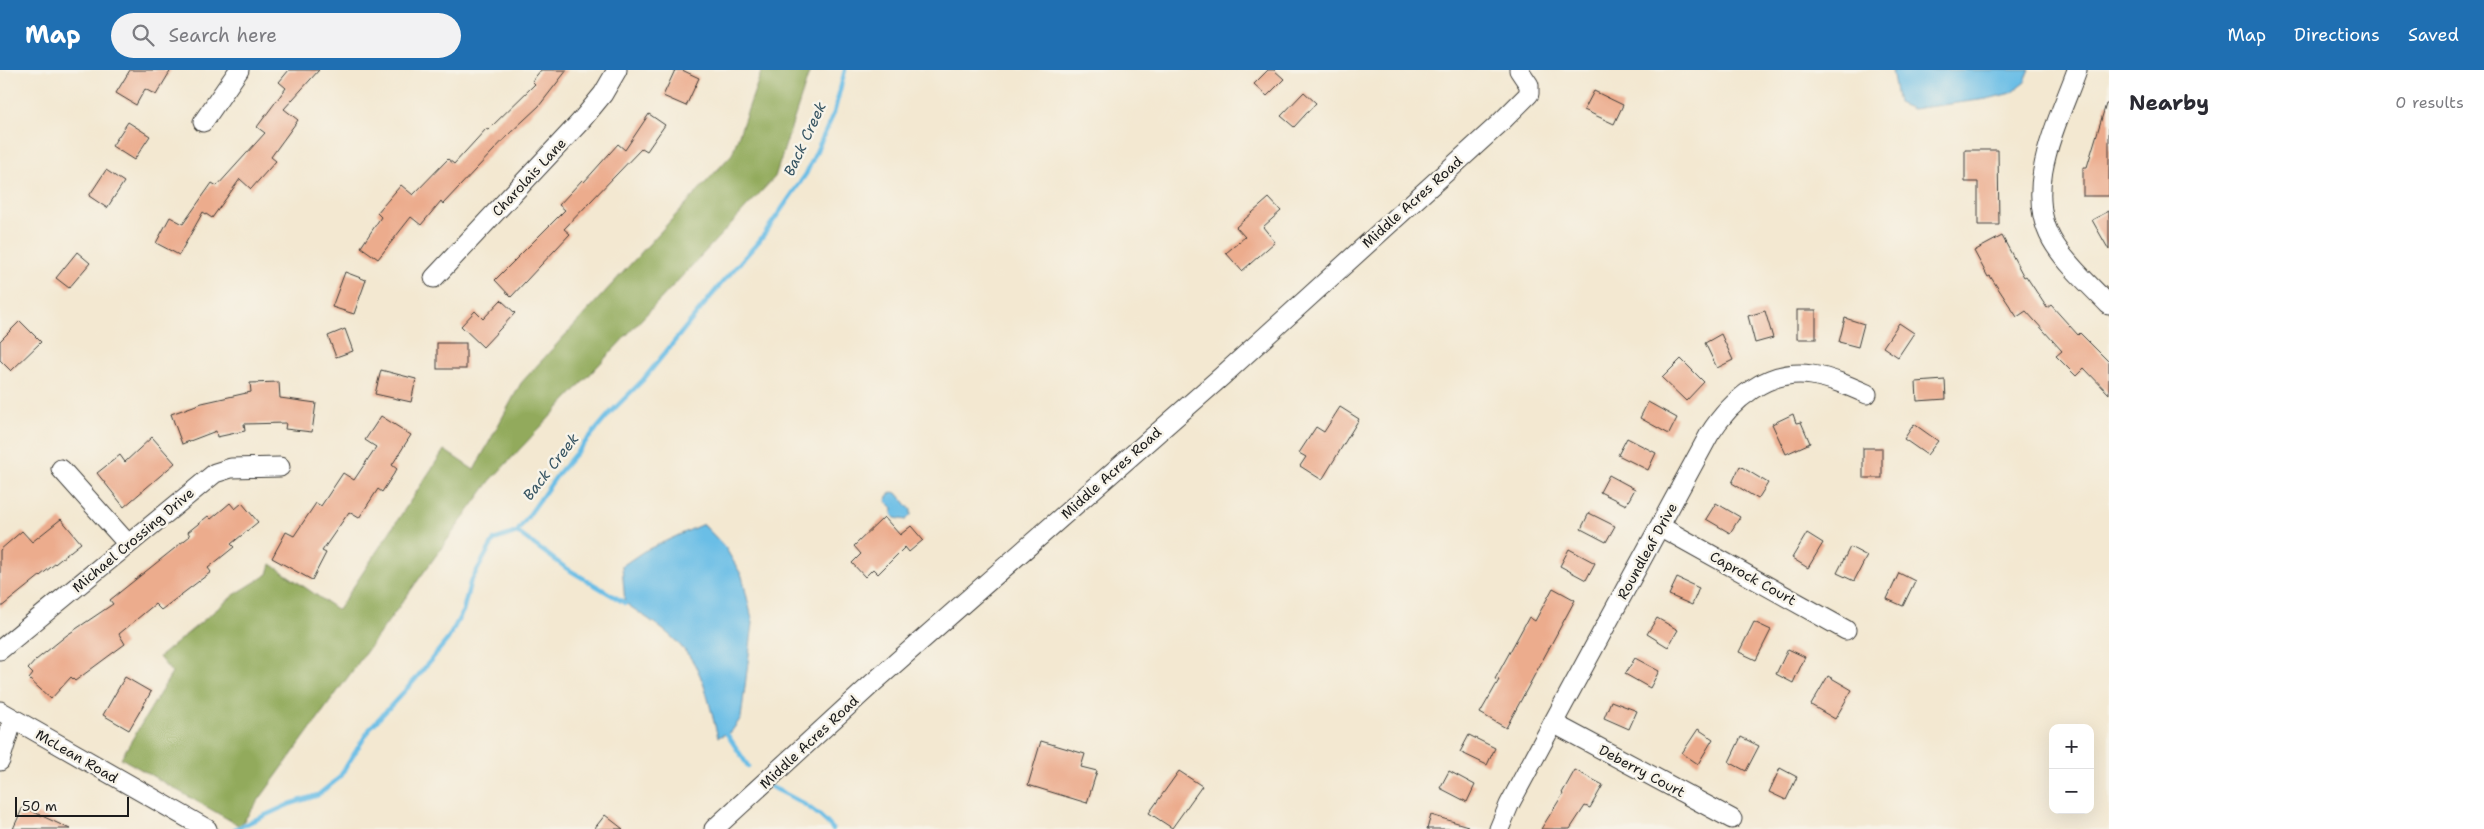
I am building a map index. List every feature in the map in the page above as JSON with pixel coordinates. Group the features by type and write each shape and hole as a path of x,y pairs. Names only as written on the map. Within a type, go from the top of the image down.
{"street":[{"path":"203,122 239,70"},
{"name":"Charolais Lane","path":"434,278 580,122 603,94 617,70"},
{"name":"Middle Acres Road","path":"714,829 874,682 1221,377 1507,116 1529,94 1529,85 1519,70"},
{"path":"2077,70 2046,159 2041,186 2041,203 2054,244 2067,262 2109,305"},
{"name":"Roundleaf Drive","path":"1499,829 1509,805 1553,723 1718,421 1734,402 1778,376 1811,375 1842,383 1866,394"},
{"name":"Michael Crossing Drive","path":"0,650 215,473 231,468 280,467"},
{"path":"61,469 128,544"},
{"name":"Caprock Court","path":"1661,527 1846,630"},
{"path":"0,761 6,715"},
{"name":"McLean Road","path":"6,715 207,829"},
{"name":"Deberry Court","path":"1553,723 1732,819"}],"green space":[{"path":"762,70 810,70 775,177 490,481 240,826 121,758 172,673 159,657 234,595 268,574 271,564 338,610 444,450 474,470 521,383 732,154"}],"water":[{"path":"1892,70 2030,70 2025,82 2011,93 1987,99 1912,109 1898,103"},
{"path":"892,492 897,493 911,510 911,515 906,520 895,518 892,514 893,508 886,501 887,496"},
{"path":"703,524 725,547 742,576 753,623 741,718 731,732 718,737 702,680 692,660 672,637 625,603 622,566 644,551"}],"building":[{"path":"130,70 171,70 156,95 145,89 136,105 116,93"},
{"path":"289,70 319,70 284,109 298,120 271,157 276,161 251,189 240,179 212,218 203,212 179,255 156,243 170,217 183,224 212,183 217,186 265,133 257,127 286,88 279,82"},
{"path":"541,70 567,70 539,106 509,134 443,204 441,201 421,225 411,217 378,259 361,247 381,217 377,213 401,185 413,195 448,159 454,164 486,129 488,130 535,84 532,81"},
{"path":"675,70 682,70 699,78 686,106 663,96"},
{"path":"1268,70 1274,70 1284,79 1267,96 1254,84"},
{"path":"1594,91 1623,105 1614,124 1584,110"},
{"path":"1304,92 1316,103 1294,127 1281,116"},
{"path":"2106,104 2109,104 2109,196 2083,196 2083,167 2087,167"},
{"path":"649,114 665,125 647,151 642,148 564,229 570,234 511,297 495,280 565,210 559,205 582,180 584,182 618,144 625,150"},
{"path":"128,122 150,136 134,160 112,146"},
{"path":"1965,150 1998,150 1999,225 1978,225 1978,182 1965,182"},
{"path":"106,170 124,182 107,208 89,196"},
{"path":"1269,198 1281,211 1263,227 1275,242 1242,271 1226,253 1245,237 1236,227"},
{"path":"2109,211 2109,250 2092,220"},
{"path":"2002,236 2024,277 2026,276 2047,308 2051,305 2078,335 2080,333 2109,362 2109,394 2084,368 2076,376 2056,356 2062,351 2026,311 2017,317 1990,276 1988,277 1974,251"},
{"path":"77,252 90,263 69,288 56,278"},
{"path":"345,272 366,280 354,314 332,307"},
{"path":"501,300 515,313 483,347 461,326 475,311 483,319"},
{"path":"1797,310 1816,310 1816,339 1797,339"},
{"path":"1765,311 1773,338 1755,343 1748,316"},
{"path":"1845,318 1864,324 1858,347 1839,342"},
{"path":"20,321 41,342 11,371 0,360 0,341"},
{"path":"1899,323 1914,333 1898,357 1883,347"},
{"path":"345,329 353,351 336,357 328,336"},
{"path":"1721,334 1733,360 1717,368 1705,343"},
{"path":"437,343 466,343 466,369 437,369"},
{"path":"1681,359 1704,382 1686,401 1662,378"},
{"path":"381,370 416,379 411,402 375,394"},
{"path":"1945,380 1946,399 1917,401 1916,382"},
{"path":"279,382 280,398 316,403 312,432 285,429 286,423 244,424 245,431 217,437 216,431 182,444 171,414 202,403 251,392 250,383"},
{"path":"1648,402 1677,418 1669,434 1640,418"},
{"path":"1340,407 1359,419 1322,480 1300,466 1306,457 1299,453 1316,427 1324,432"},
{"path":"1793,414 1796,423 1801,422 1810,443 1786,454 1772,424"},
{"path":"381,416 411,435 392,465 397,469 382,492 378,489 359,518 349,512 322,551 326,553 312,580 272,558 286,532 294,536 316,503 321,506 343,473 354,480 376,447 365,440"},
{"path":"1914,424 1938,441 1927,455 1904,439"},
{"path":"152,437 175,463 124,507 97,473 120,455 125,462"},
{"path":"1627,438 1656,453 1648,470 1618,455"},
{"path":"1863,448 1882,448 1882,478 1863,478"},
{"path":"1740,466 1768,483 1758,499 1732,483"},
{"path":"1609,475 1635,489 1626,505 1600,492"},
{"path":"230,503 235,509 242,503 258,522 231,544 234,547 208,568 211,572 161,610 155,604 119,634 125,644 75,681 71,677 51,699 29,679 33,674 28,669 36,660 67,635 113,604 110,600 190,536 188,532 208,516 211,519"},
{"path":"1716,503 1740,517 1730,533 1706,519"},
{"path":"1589,513 1615,526 1606,542 1581,529"},
{"path":"884,517 900,535 911,526 923,540 909,552 905,547 878,574 873,569 865,577 852,563 861,554 854,546"},
{"path":"61,519 81,543 0,608 0,550 22,531 32,542"},
{"path":"1807,533 1823,543 1808,568 1792,558"},
{"path":"1850,547 1867,556 1854,581 1837,573"},
{"path":"1569,549 1595,563 1586,580 1560,566"},
{"path":"1899,573 1915,581 1903,606 1887,599"},
{"path":"1677,578 1699,588 1692,605 1669,595"},
{"path":"1553,588 1575,600 1506,728 1480,713 1499,680 1495,679 1529,617 1535,621"},
{"path":"1657,618 1678,630 1668,647 1647,634"},
{"path":"1754,622 1771,630 1756,660 1739,652"},
{"path":"1788,649 1805,657 1793,683 1776,674"},
{"path":"1635,658 1659,671 1650,688 1625,674"},
{"path":"1828,676 1852,690 1835,719 1811,705"},
{"path":"125,677 151,692 129,730 103,715"},
{"path":"1611,701 1637,711 1629,729 1604,718"},
{"path":"1698,729 1713,739 1698,764 1682,753"},
{"path":"1469,735 1495,748 1487,765 1460,752"},
{"path":"1741,737 1759,746 1746,771 1729,762"},
{"path":"1041,741 1085,754 1081,767 1097,771 1087,803 1028,785"},
{"path":"1780,768 1797,777 1786,800 1769,792"},
{"path":"1575,770 1603,785 1590,808 1585,806 1570,829 1541,829 1563,794"},
{"path":"1179,771 1202,786 1172,828 1149,813"},
{"path":"1449,771 1475,785 1467,802 1440,788"},
{"path":"23,807 70,829 13,829"},
{"path":"605,815 623,829 594,829"},
{"path":"1431,815 1468,826 1467,829 1427,829"}],"waterway":[{"name":"Back Creek","path":"235,829 290,804 318,795 339,778 371,727 413,682 448,639 463,611 470,583 494,540 517,532 558,474 611,412 643,380 720,285 760,240 806,174 834,113 845,70"},
{"path":"517,532 566,568 625,603 629,600"},
{"path":"726,729 727,734 748,766"},
{"path":"771,787 805,805 833,829"}]}
